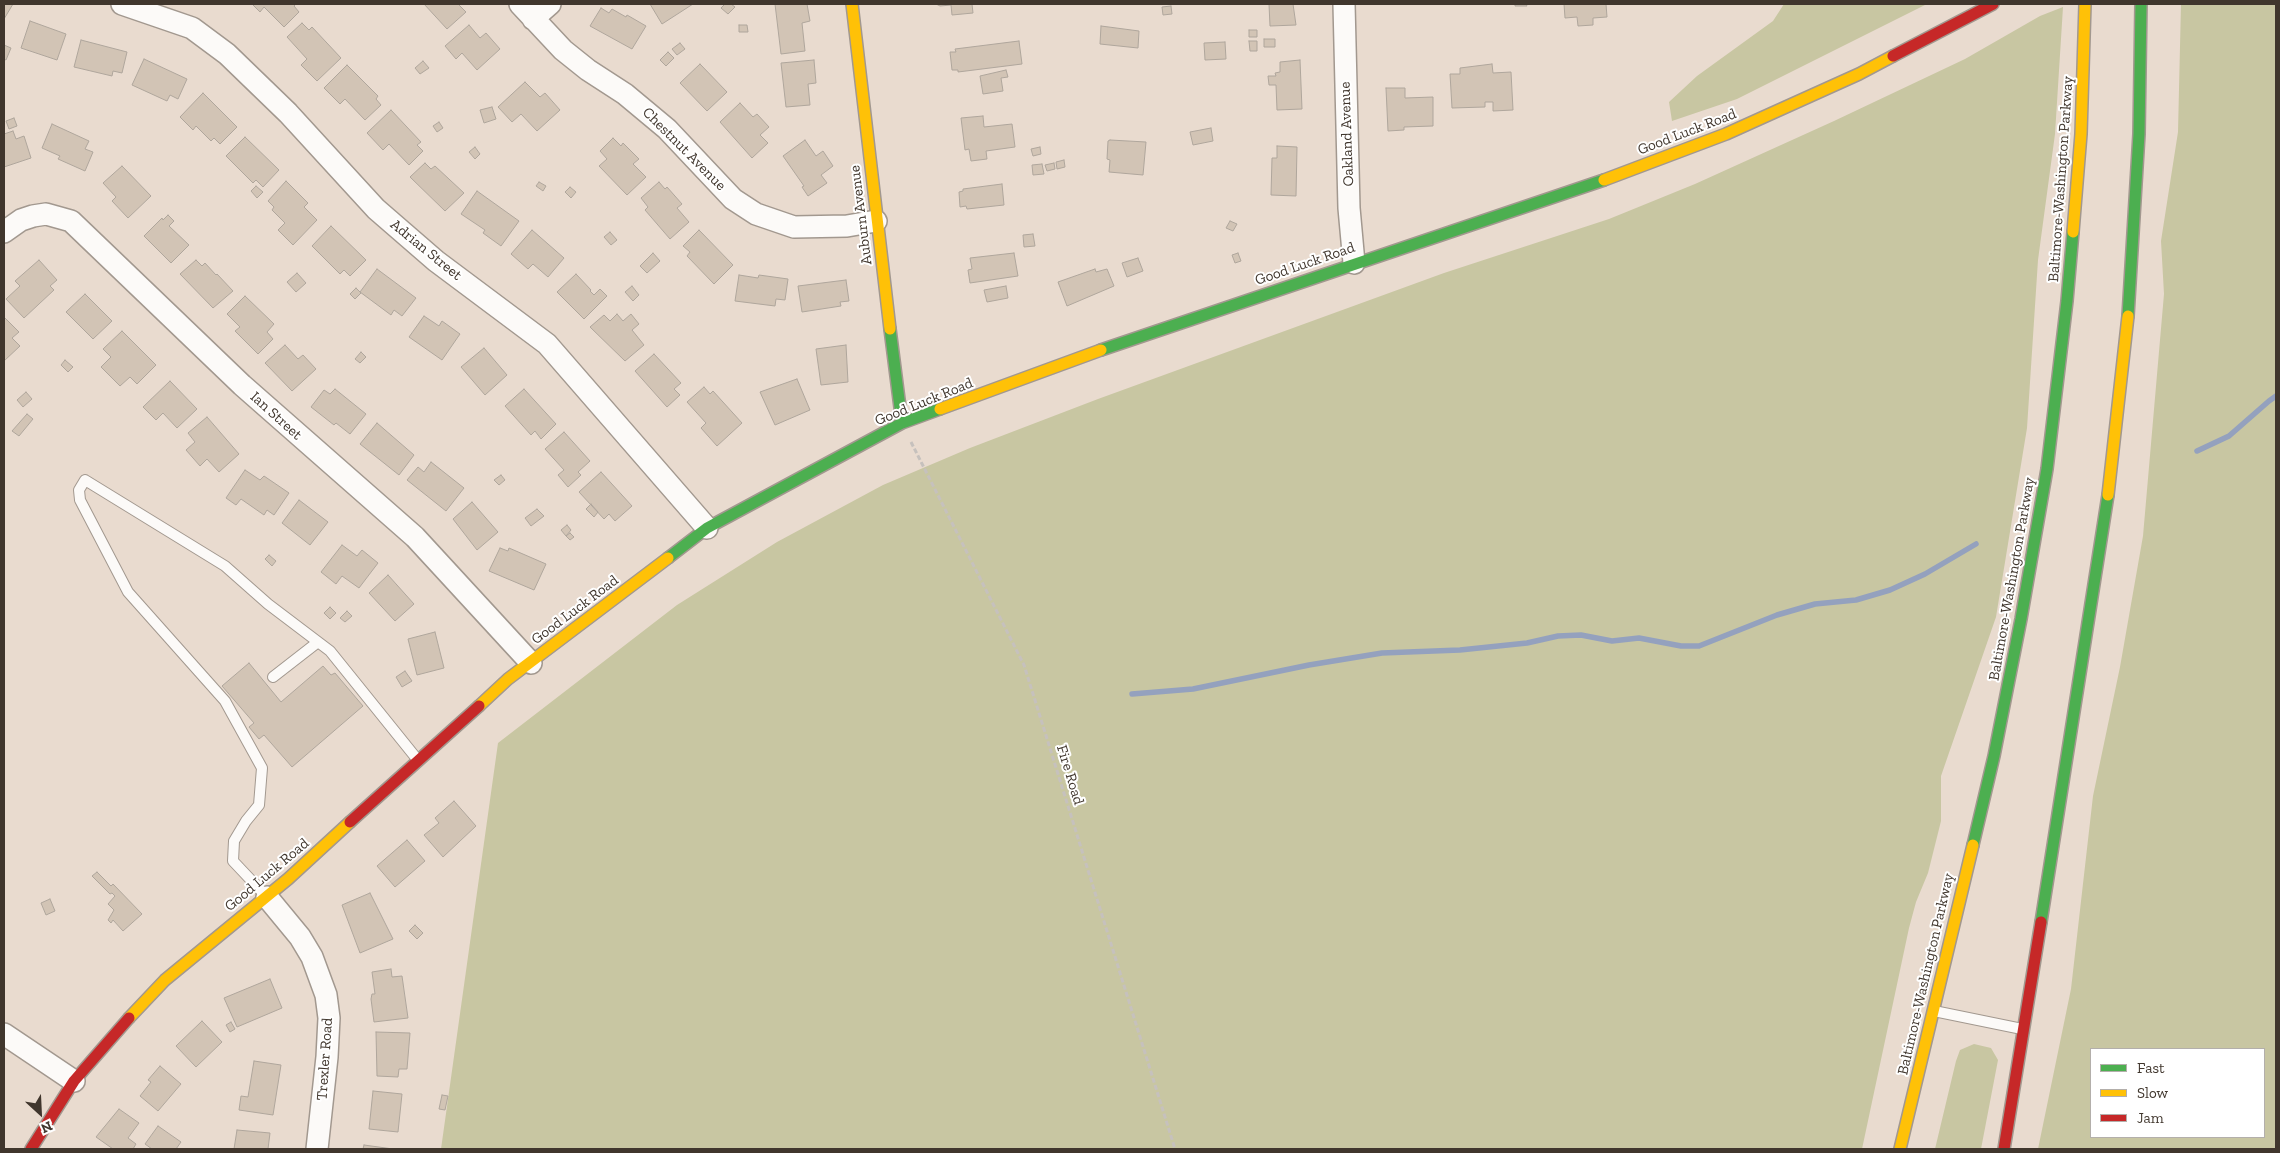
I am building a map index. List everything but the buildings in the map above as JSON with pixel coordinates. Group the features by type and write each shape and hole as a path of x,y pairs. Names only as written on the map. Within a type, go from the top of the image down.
{"main road":[{"name":"Auburn Avenue","path":"852,4 876,221 902,423"},
{"name":"Good Luck Road","path":"31,1149 74,1081 143,1002 165,980 266,897 508,679 707,528 902,423 1100,350 1632,170 1726,134 1859,74 1993,4"},
{"name":"Baltimore-Washington Parkway","path":"1900,1149 1994,756 2021,619 2047,469 2068,301 2081,134 2086,4"},
{"path":"2004,1149 2088,630 2111,471 2129,304 2139,134 2141,4"}],"street":[{"name":"Adrian Street","path":"122,4 192,28 227,54 288,113 376,210 436,261 547,344 707,528"},
{"path":"527,11 550,4"},
{"name":"Oakland Avenue","path":"1344,4 1349,208 1354,263"},
{"name":"Chestnut Avenue","path":"527,11 563,50 588,70 626,94 667,129 733,199 756,214 774,222 802,227 846,226 876,221"},
{"name":"Ian Street","path":"4,232 22,220 46,214 71,221 242,385 415,538 531,663"},
{"name":"Trexler Road","path":"266,897 300,937 312,957 326,995 329,1018 327,1057 317,1149"},
{"path":"4,1034 74,1081"}],"lane":[{"path":"266,897 233,862 234,841 246,820 258,805 262,785 262,768 225,701 128,592 80,500 79,490 85,480 225,566 265,602 330,650 418,762"},
{"path":"273,677 318,642"},
{"path":"1933,1011 2023,1029"}],"path":[{"name":"Fire Road","path":"902,423 1024,665 1175,1149"}],"shaded area":[{"path":"1784,4 1927,4 1737,99 1672,121 1669,102 1697,76 1773,21"},
{"path":"2181,4 2276,4 2276,1149 2038,1149 2071,989 2093,796 2120,667 2143,536 2164,294 2161,241 2178,132"},
{"path":"2063,7 2055,134 2038,260 2027,428 1996,617 1941,776 1941,821 1928,873 1916,902 1909,928 1862,1149 441,1149 498,743 677,605 777,542 883,485 970,448 1098,399 1444,273 1609,219 1695,184 1834,121 1965,59 2040,16"},
{"path":"1974,1044 1991,1048 1998,1060 1981,1149 1935,1149 1960,1050"}],"waterway":[{"path":"2197,451 2229,436 2276,396"},
{"path":"1132,694 1193,689 1309,665 1382,653 1460,650 1527,643 1558,636 1581,635 1612,641 1639,638 1681,646 1699,646 1777,615 1815,604 1856,600 1890,590 1925,574 1976,544"}],"traffic: fast":[{"path":"2128,316 2139,134 2141,4"},
{"path":"1101,350 1604,180"},
{"path":"1973,845 1994,756 2021,619 2047,469 2067,301 2073,232"},
{"path":"890,329 902,423"},
{"path":"668,558 707,528 902,423 940,409"},
{"path":"2041,922 2108,495"}],"traffic: slow":[{"path":"852,4 890,329"},
{"path":"2073,232 2081,134 2085,4"},
{"path":"1604,180 1726,134 1859,74 1893,56"},
{"path":"2108,495 2128,316"},
{"path":"940,409 1101,350"},
{"path":"479,706 508,679 668,558"},
{"path":"129,1018 165,980 288,879 350,822"},
{"path":"1900,1149 1973,845"}],"traffic: jam":[{"path":"1893,56 1993,4"},
{"path":"350,822 479,706"},
{"path":"2004,1149 2041,922"},
{"path":"31,1149 74,1081 129,1018"}]}
